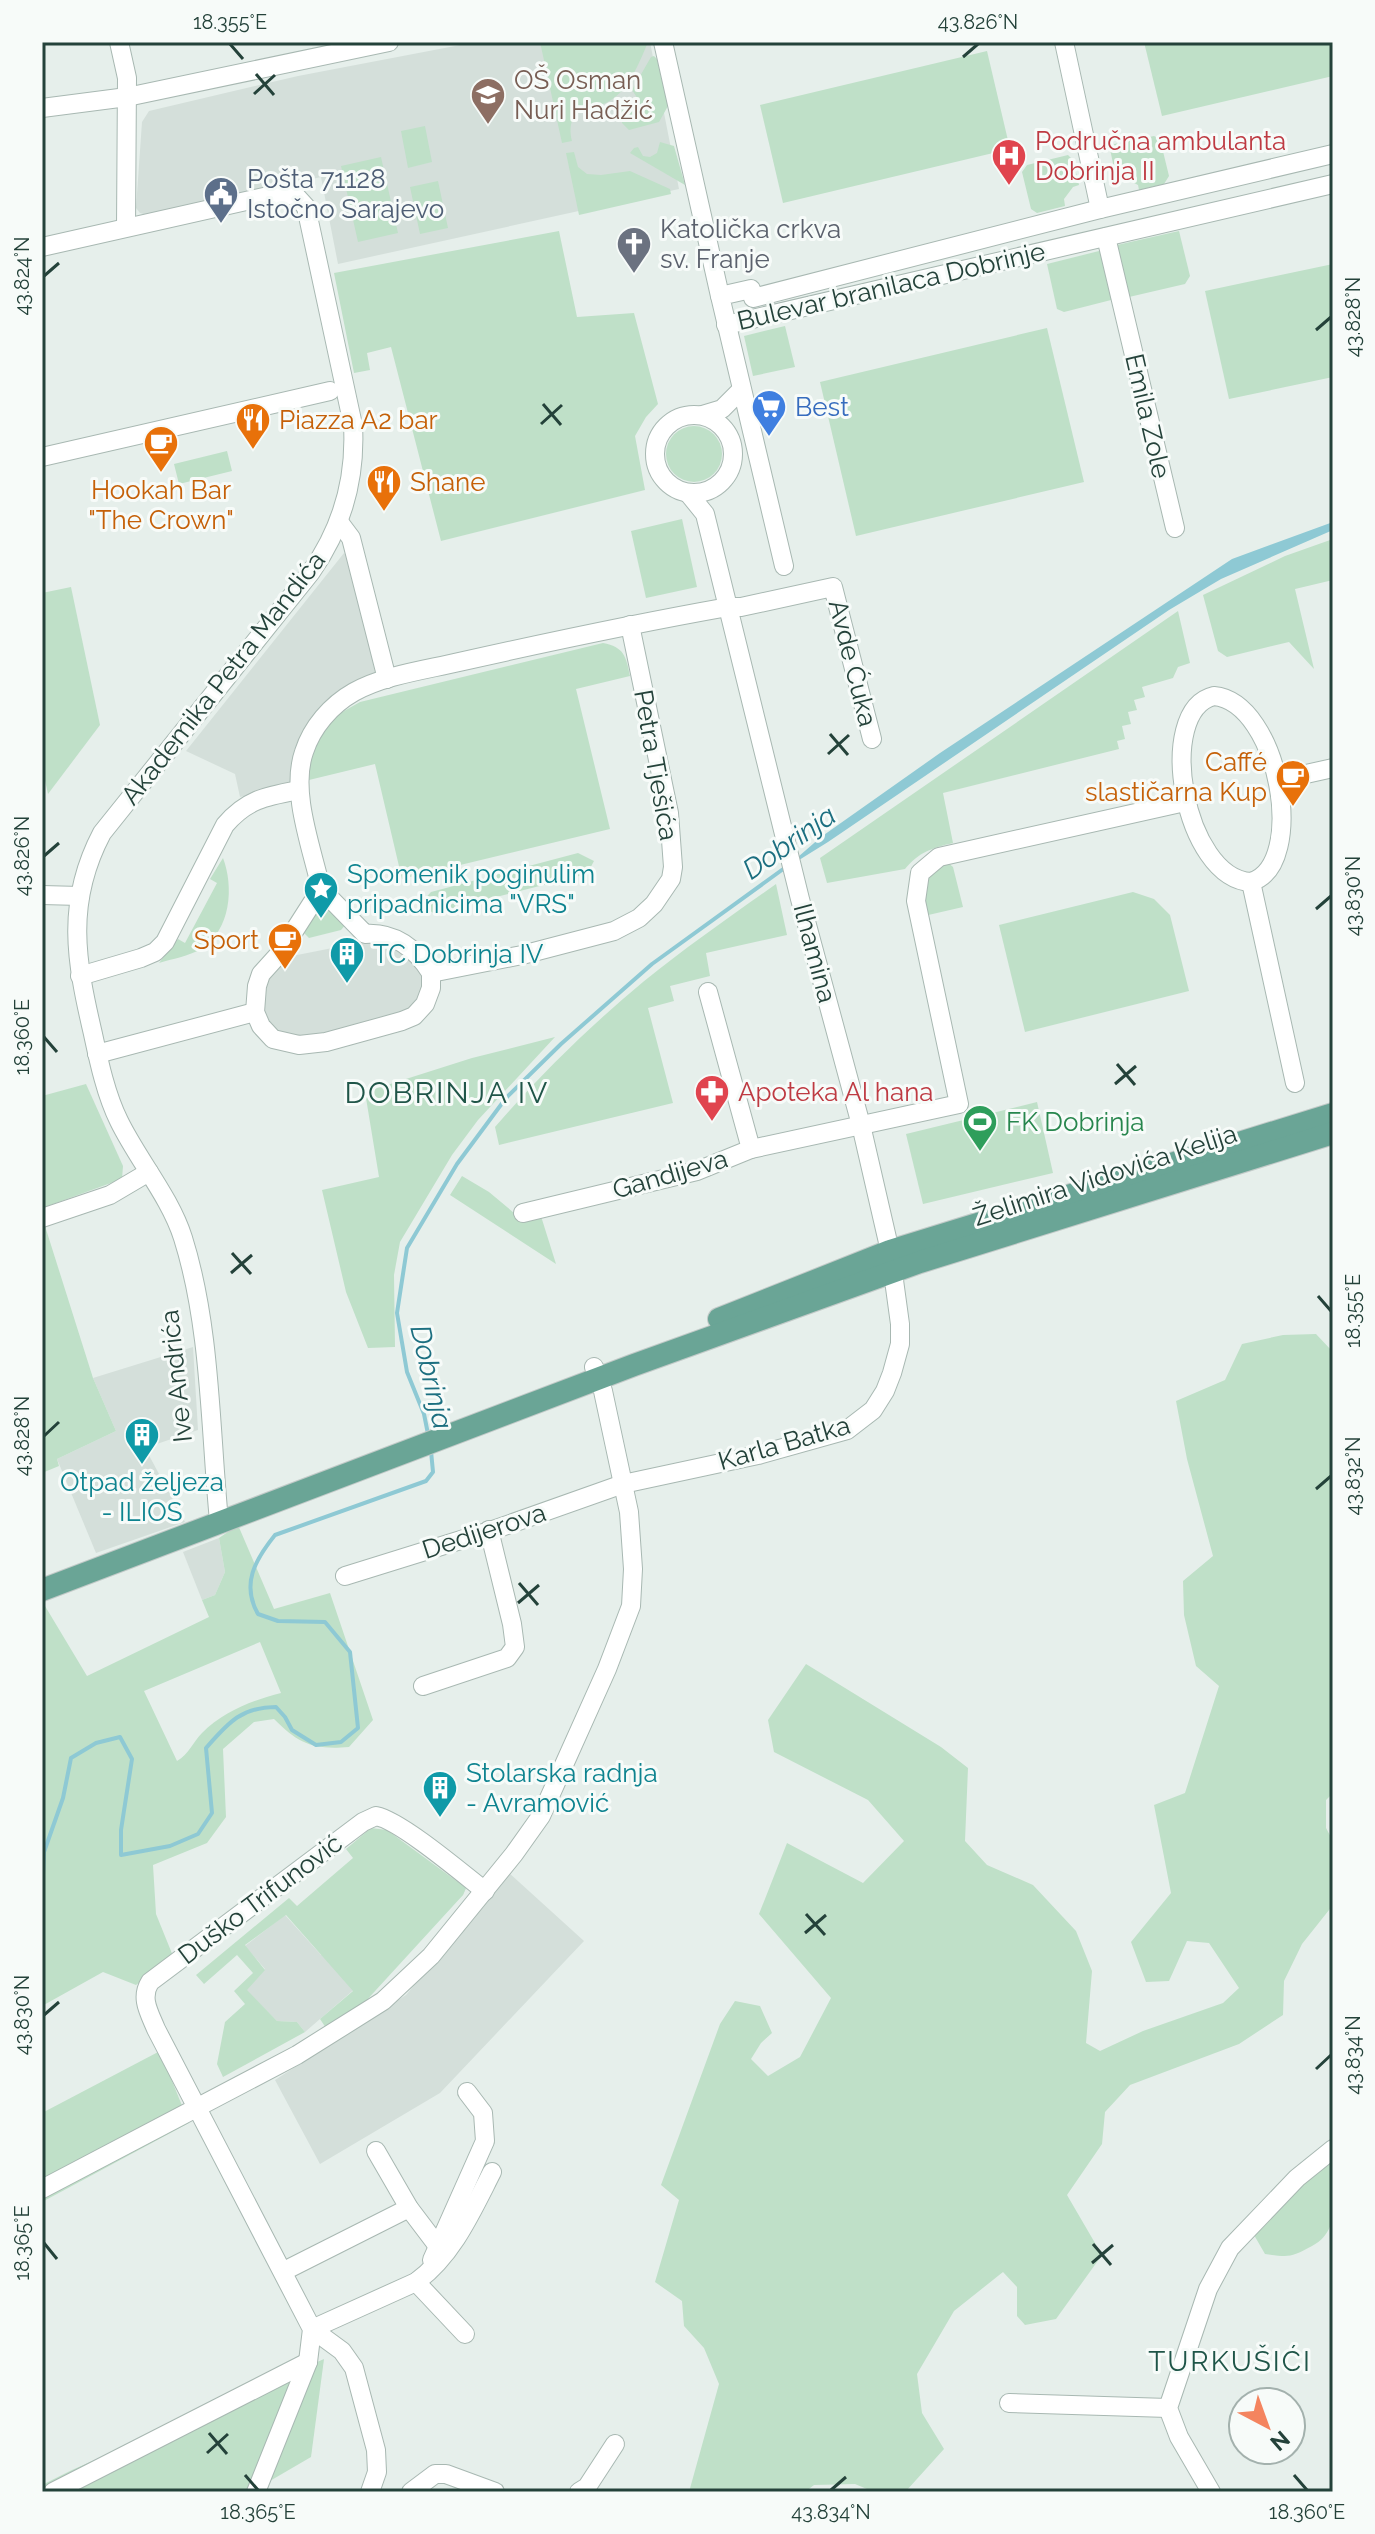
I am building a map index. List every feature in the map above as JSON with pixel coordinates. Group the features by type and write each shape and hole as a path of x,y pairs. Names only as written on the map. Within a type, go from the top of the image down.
{"main road":[{"name":"Želimira Vidovića Kelija","path":"892,1262 1333,1114"},
{"name":"Želimira Vidovića Kelija","path":"892,1262 1333,1133"},
{"path":"42,1590 449,1435 596,1373 892,1262"}],"street":[{"path":"119,42 127,78 126,227"},
{"path":"42,108 127,97 389,42"},
{"path":"663,42 720,296"},
{"path":"1064,42 1100,209"},
{"name":"Bulevar branilaca Dobrinje","path":"1333,154 1100,209 767,295 753,298 751,289 720,296 726,325 1333,184"},
{"name":"Akademika Petra Mandića","path":"42,247 277,194 296,196 304,203 353,425 352,474 339,522 311,572 102,833 90,855 80,896 77,948 97,1054"},
{"name":"Emila Zole","path":"1106,237 1175,528"},
{"path":"726,325 737,395 784,566"},
{"path":"42,457 330,391"},
{"path":"702,415 717,422 727,433 732,443 732,464 721,483 712,489 688,493 675,489 659,474 654,453 656,443 667,425 676,419 722,409 737,395"},
{"path":"727,433 728,411 737,395"},
{"name":"Ilhamina","path":"712,489 705,514 800,899 861,1125 892,1262"},
{"name":"Ilhamina","path":"688,493 705,514"},
{"path":"339,522 351,538 387,679"},
{"name":"Avde Ćuka","path":"728,607 741,607 833,587 872,739"},
{"path":"321,889 280,953 261,974 254,1000 255,1012 266,1034 279,1042 299,1045 326,1042 414,1016 429,996 431,973 422,959 400,941 383,934 365,934 321,889 299,790 304,751 322,719 355,692 387,679 630,625 728,607"},
{"name":"Petra Tješića","path":"431,973 522,955 614,931 639,918 654,904 671,879 669,813 630,625"},
{"path":"1208,697 1230,699 1247,715 1269,751 1279,780 1280,819 1274,856 1266,874 1251,882 1233,877 1213,858 1195,829 1185,802 1180,772 1184,739 1197,708 1208,697"},
{"path":"1279,780 1333,768"},
{"path":"80,976 155,952 165,942 232,816 247,804 267,796 299,790"},
{"path":"751,1149 959,1104 916,901 920,873 939,857 1185,802"},
{"path":"1251,882 1295,1083"},
{"path":"42,895 80,896"},
{"name":"Gandijeva","path":"523,1213 697,1171 751,1149 708,992"},
{"path":"97,1054 255,1012"},
{"name":"Ive Andrića","path":"97,1054 117,1117 183,1237 208,1392 219,1521"},
{"path":"42,1218 110,1195 149,1172"},
{"name":"Karla Batka","path":"623,1484 758,1455 847,1430 860,1421 873,1410 885,1391 900,1344 892,1262"},
{"path":"42,2189 297,2055 383,2001 431,1956 541,1816 600,1685 631,1606 633,1542 603,1391 596,1373"},
{"name":"Dedijerova","path":"345,1576 623,1484"},
{"path":"423,1686 507,1658 515,1647 489,1530"},
{"name":"Duško Trifunović","path":"312,2329 156,2029 145,2002 145,1991 150,1982 363,1822 376,1816 390,1821 485,1891"},
{"path":"421,2278 485,2141 483,2113 467,2092"},
{"path":"1211,2492 1179,2437 1168,2408 1208,2289 1230,2248 1297,2178 1333,2149"},
{"path":"376,2151 409,2208 437,2245"},
{"path":"312,2329 421,2278 461,2233 492,2172"},
{"path":"284,2271 409,2208"},
{"path":"421,2278 465,2334"},
{"path":"260,2490 308,2362 312,2329"},
{"path":"312,2329 342,2351 354,2368 376,2450 377,2472 370,2492"},
{"path":"53,2492 308,2362"},
{"path":"1009,2403 1168,2408"},
{"path":"579,2492 587,2487 615,2444"},
{"path":"411,2492 435,2474 446,2474 495,2492"}],"shaded area":[{"name":"OŠ Osman Nuri Hadžić","path":"476,42 650,42 679,189 338,264 321,177 150,216 136,208 142,122 149,111 298,76"},
{"path":"344,553 348,557 376,675 338,697 295,783 240,797 235,774 186,751"},
{"name":"TC Dobrinja IV","path":"383,938 426,972 417,1009 294,1042 268,1026 260,1003 264,977 282,958"},
{"path":"193,1347 198,1430 145,1448 185,1522 96,1553 57,1459 116,1431 93,1378"},
{"path":"219,1538 225,1572 215,1595 202,1600 183,1552"},
{"path":"508,1872 584,1941 440,2093 320,2164 275,2080 406,1995"},
{"path":"466,1888 463,1895 305,2032 297,2022 277,2021 246,1990 265,1969 245,1946 285,1915 321,1955"}],"green space":[{"path":"540,42 648,42 626,86 607,102 577,114 571,129 572,141 562,143"},
{"path":"1144,42 1333,42 1333,76 1162,116"},
{"path":"987,51 1010,149 783,203 760,105"},
{"path":"654,56 668,106 659,122 629,130 622,123 622,110 630,110 636,104 638,99 632,90"},
{"path":"425,126 432,162 408,168 401,131"},
{"path":"1154,136 1160,139 1169,176 1164,184 1139,190 1138,185 1115,173 1110,149 1114,144"},
{"path":"660,142 674,146 685,185 630,153 638,147 643,156 650,157 657,153"},
{"path":"574,152 578,167 587,174 630,171 670,189 671,194 579,215 566,153"},
{"path":"1068,155 1073,160 1079,185 1073,187 1064,199 1065,206 1037,213 1031,209 1022,172 1027,165"},
{"path":"381,157 398,233 358,242 341,166"},
{"path":"438,181 448,228 420,234 410,187"},
{"path":"559,231 577,317 634,313 658,404 635,436 645,490 441,541 391,347 367,353 370,370 354,373 334,273"},
{"path":"1179,231 1190,276 1185,284 1129,297 1117,245"},
{"path":"1103,250 1115,299 1064,312 1057,309 1047,264"},
{"path":"1333,264 1333,377 1229,399 1205,291"},
{"path":"785,326 795,367 753,376 744,336"},
{"path":"1047,328 1084,482 856,536 820,382"},
{"path":"694,426 714,434 722,454 714,474 694,482 674,474 666,454 674,434"},
{"path":"227,451 232,471 179,484 174,464"},
{"path":"682,519 697,587 646,598 631,531"},
{"path":"1333,539 1333,580 1295,589 1314,669 1289,642 1227,657 1218,651 1203,595 1285,556"},
{"path":"71,587 100,725 48,794 42,767 42,593"},
{"path":"1178,611 1190,663 1178,667 1173,678 1142,687 1145,697 1134,700 1137,710 1128,712 1131,724 1122,726 1125,739 1117,741 1119,749 943,793 953,843 926,852 905,869 827,883 820,858"},
{"path":"603,643 616,647 623,654 630,676 576,689 610,829 402,879 375,764 309,780 305,767 317,741 337,715 360,702"},
{"path":"578,853 594,861 587,874 433,913 421,903 431,892"},
{"path":"223,858 229,895 219,931 201,949 159,963 178,939 185,943 217,883 210,879"},
{"path":"947,862 953,867 963,907 924,916 924,876"},
{"path":"776,884 787,935 706,953 710,976 670,986 674,1001 648,1008 673,1103 499,1145 495,1127 585,1034 659,969"},
{"path":"1133,892 1154,899 1170,915 1189,991 1025,1032 999,925"},
{"path":"321,900 346,924 341,930 309,938 303,932"},
{"path":"555,1037 478,1120 452,1155 400,1242 394,1275 395,1347 368,1348 346,1292 322,1190 379,1177 365,1092 472,1058"},
{"path":"86,1084 123,1166 122,1179 42,1208 42,1096"},
{"name":"FK Dobrinja","path":"1037,1102 1053,1173 923,1204 906,1134"},
{"path":"462,1176 489,1192 520,1218 540,1213 556,1264 450,1195"},
{"path":"45,1226 93,1378 116,1431 57,1459 59,1466 42,1473 42,1227"},
{"path":"1316,1334 1333,1352 1333,1793 1326,1800 1326,1828 1333,1841 1333,1905 1302,1944 1284,1981 1283,2015 1239,2044 1130,2085 1105,2112 1102,2144 1067,2195 1102,2255 1056,2319 1025,2325 1017,2316 1017,2287 1003,2272 954,2311 917,2374 922,2413 944,2449 907,2490 874,2492 855,2484 814,2485 805,2492 689,2492 719,2384 704,2348 684,2326 682,2301 655,2282 679,2200 661,2185 720,2024 735,2001 760,2006 772,2033 751,2059 768,2076 800,2057 831,1998 759,1914 787,1843 863,1883 904,1841 868,1800 774,1752 768,1720 806,1664 941,1747 968,1768 965,1841 987,1865 1033,1885 1076,1931 1092,1971 1086,2043 1100,2051 1143,2031 1223,2003 1239,1988 1209,1943 1187,1941 1169,1981 1146,1982 1131,1942 1171,1893 1154,1805 1185,1793 1219,1686 1196,1666 1184,1615 1183,1581 1213,1556 1187,1459 1176,1401 1225,1380 1242,1344 1283,1335"},
{"path":"238,1525 274,1609 330,1593 373,1720 349,1747 336,1748 307,1744 274,1719 254,1722 223,1749 226,1817 207,1843 153,1865 156,1914 173,1956 136,1985 103,1972 42,2006 42,1606 45,1606 87,1676 209,1617 202,1600 215,1595 225,1572 219,1538","holes":["260,1642 281,1693 249,1703 219,1719 177,1761 144,1691"]},
{"path":"371,1828 387,1830 466,1888 463,1895 365,2002 326,2028 320,2019 353,1991 286,1915 245,1945 265,1970 247,1990 277,2021 297,2022 305,2032 223,2077 217,2064 225,2022 245,2004 234,1991 253,1973 237,1955 204,1984 196,1975 289,1898 297,1906 353,1858 346,1849"},
{"path":"160,2051 189,2123 42,2202 42,2113"},
{"path":"1333,2161 1334,2209 1322,2239 1294,2255 1265,2254 1254,2235 1301,2186"},
{"path":"324,2359 311,2457 251,2492 42,2492 42,2485 72,2470"}],"water":[{"name":"Dobrinja","path":"1333,522 1333,530 1221,579 1169,610 783,870 821,837 940,753 1232,559"}],"waterway":[{"name":"Dobrinja","path":"428,1434 424,1414 407,1372 397,1313 407,1248 457,1164 506,1098 561,1044 652,964 786,867"},
{"name":"Dobrinja","path":"42,1897 44,1852 63,1798 71,1758 96,1743 120,1737 132,1759 121,1830 121,1855 170,1846 198,1834 212,1813 206,1748 244,1713 276,1707 292,1730 316,1745 341,1742 358,1728 350,1652 325,1622 278,1621 258,1614 251,1593 253,1573 256,1563 275,1535 426,1481 433,1472 431,1451"}],"place":[{"name":"OŠ Osman Nuri Hadžić","path":"488,126"},
{"name":"Područna ambulanta Dobrinja II","path":"1009,187"},
{"name":"Pošta 71128 Istočno Sarajevo","path":"221,225"},
{"name":"Katolička crkva sv. Franje","path":"634,275"},
{"name":"Best","path":"769,438"},
{"name":"Piazza A2 bar","path":"253,451"},
{"name":"Hookah Bar \"The Crown\"","path":"161,474"},
{"name":"Shane","path":"384,513"},
{"name":"Caffé slastičarna Kup","path":"1293,808"},
{"name":"Spomenik poginulim pripadnicima \"VRS\"","path":"321,920"},
{"name":"Sport","path":"285,971"},
{"name":"TC Dobrinja IV","path":"347,985"},
{"name":"Apoteka Al hana","path":"712,1123"},
{"name":"FK Dobrinja","path":"980,1153"},
{"name":"Otpad željeza - ILIOS","path":"142,1466"},
{"name":"Stolarska radnja - Avramović","path":"440,1819"}],"district":[{"name":"DOBRINJA IV","path":"447,1093"},
{"name":"TURKUŠIĆI","path":"1230,2361"}]}
